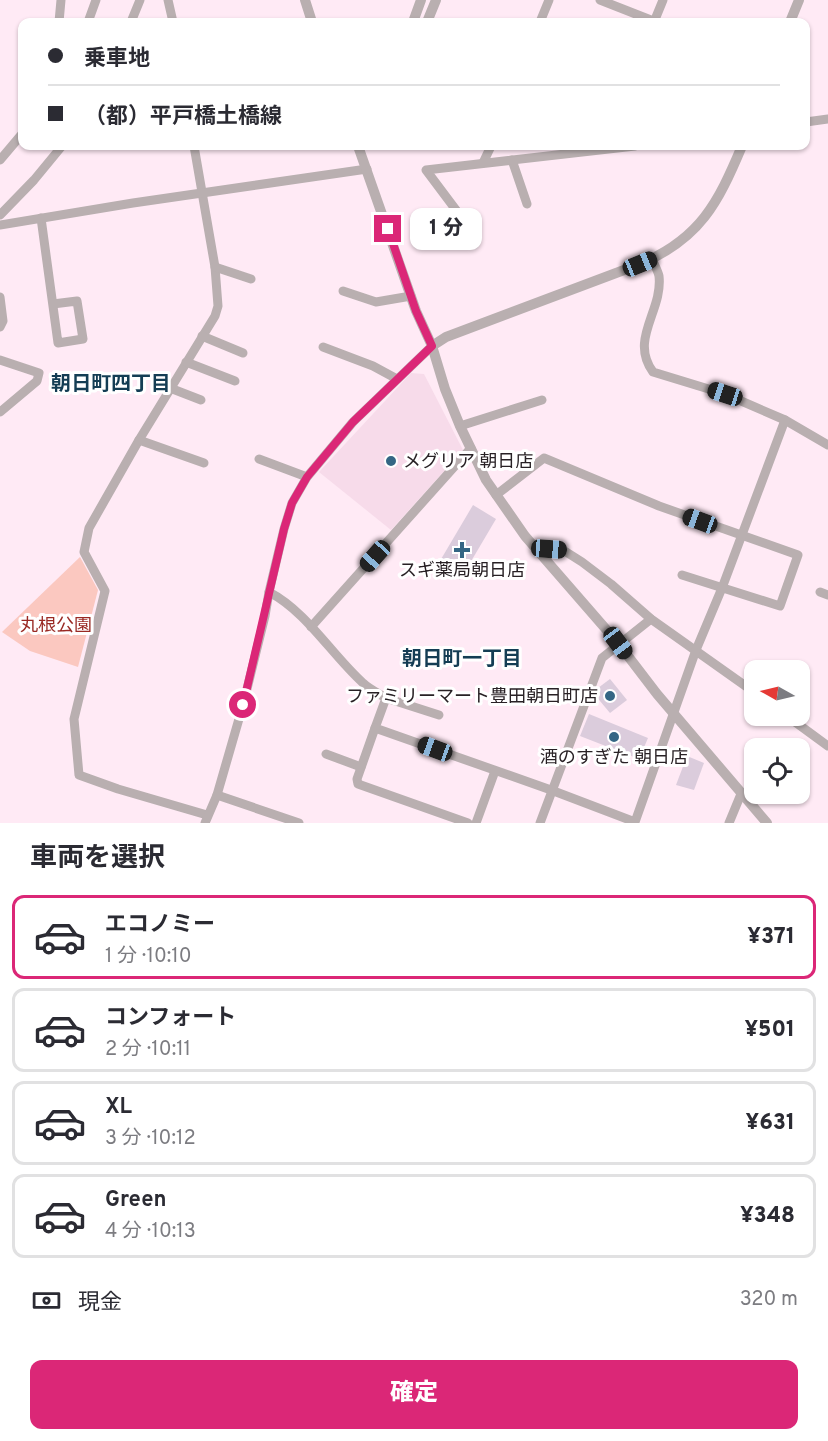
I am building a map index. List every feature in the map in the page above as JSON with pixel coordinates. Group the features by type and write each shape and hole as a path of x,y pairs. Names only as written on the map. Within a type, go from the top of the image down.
{"street":[{"path":"59,18 61,0"},
{"path":"89,18 96,0"},
{"path":"133,18 140,0"},
{"path":"168,0 172,18"},
{"path":"414,18 421,0"},
{"path":"429,18 436,0"},
{"path":"542,18 549,0"},
{"path":"600,0 645,18"},
{"path":"656,18 663,0"},
{"path":"792,18 799,0"},
{"path":"307,1 311,18"},
{"path":"810,121 828,119"},
{"path":"0,160 18,139"},
{"path":"0,215 59,150"},
{"path":"195,150 215,267 218,306 215,316 139,440 89,528 84,552 90,567 105,591 74,719 79,775 206,819 217,795 246,696 292,503 307,477 353,422 432,346 446,337 652,259 682,239 709,213 727,182 739,150"},
{"path":"360,150 411,296 432,346 445,389 486,480 535,548 618,643 674,714 767,823"},
{"path":"483,163 489,150"},
{"path":"468,226 426,170 584,150"},
{"path":"512,160 527,204"},
{"path":"0,225 280,180 367,169"},
{"path":"41,218 58,343 83,339 77,301 53,304"},
{"path":"652,259 659,276 656,305 646,330 643,351 646,362 653,372 725,394 785,420 828,445"},
{"path":"215,267 252,279"},
{"path":"343,291 376,302 411,296"},
{"path":"0,297 3,321 0,327"},
{"path":"201,336 243,353"},
{"path":"323,347 373,366 397,379"},
{"path":"0,360 39,373 37,381 0,412"},
{"path":"186,362 235,381"},
{"path":"170,388 201,400"},
{"path":"460,426 542,400"},
{"path":"375,728 551,790 635,823 696,650 722,588 785,420"},
{"path":"139,440 204,463"},
{"path":"311,627 471,448"},
{"path":"496,495 544,458 659,506 798,555 780,606 682,575"},
{"path":"259,459 307,477"},
{"path":"535,548 563,550 612,584 651,619 744,685"},
{"path":"269,592 281,598 311,627 361,681 386,698 439,715"},
{"path":"540,823 602,658 651,619"},
{"path":"386,698 357,779 358,784 468,823"},
{"path":"800,726 828,746"},
{"path":"326,754 361,767"},
{"path":"476,823 495,771"},
{"path":"729,823 741,794"},
{"path":"217,795 299,823"}],"shaded area":[{"name":"メグリア 朝日店","path":"411,373 424,374 463,450 391,530 319,472"}],"green space":[{"name":"丸根公園","path":"80,557 98,590 78,667 30,651 2,632"}],"building":[{"name":"スギ薬局朝日店","path":"473,505 496,519 460,580 437,566"},
{"name":"ファミリーマート豊田朝日町店","path":"610,679 627,700 610,713 595,695 598,688"},
{"name":"酒のすぎた 朝日店","path":"589,714 648,738 639,759 580,736"},
{"path":"687,756 704,763 694,790 676,785"}],"place":[{"name":"メグリア 朝日店","path":"391,461"},
{"name":"スギ薬局朝日店","path":"462,550"},
{"name":"ファミリーマート豊田朝日町店","path":"610,696"},
{"name":"酒のすぎた 朝日店","path":"614,737"}],"district":[{"name":"朝日町四丁目","path":"111,383"},
{"name":"朝日町一丁目","path":"462,658"}],"route":[{"path":"243,705 292,503 307,477 353,422 432,346 416,311 388,229"}]}
